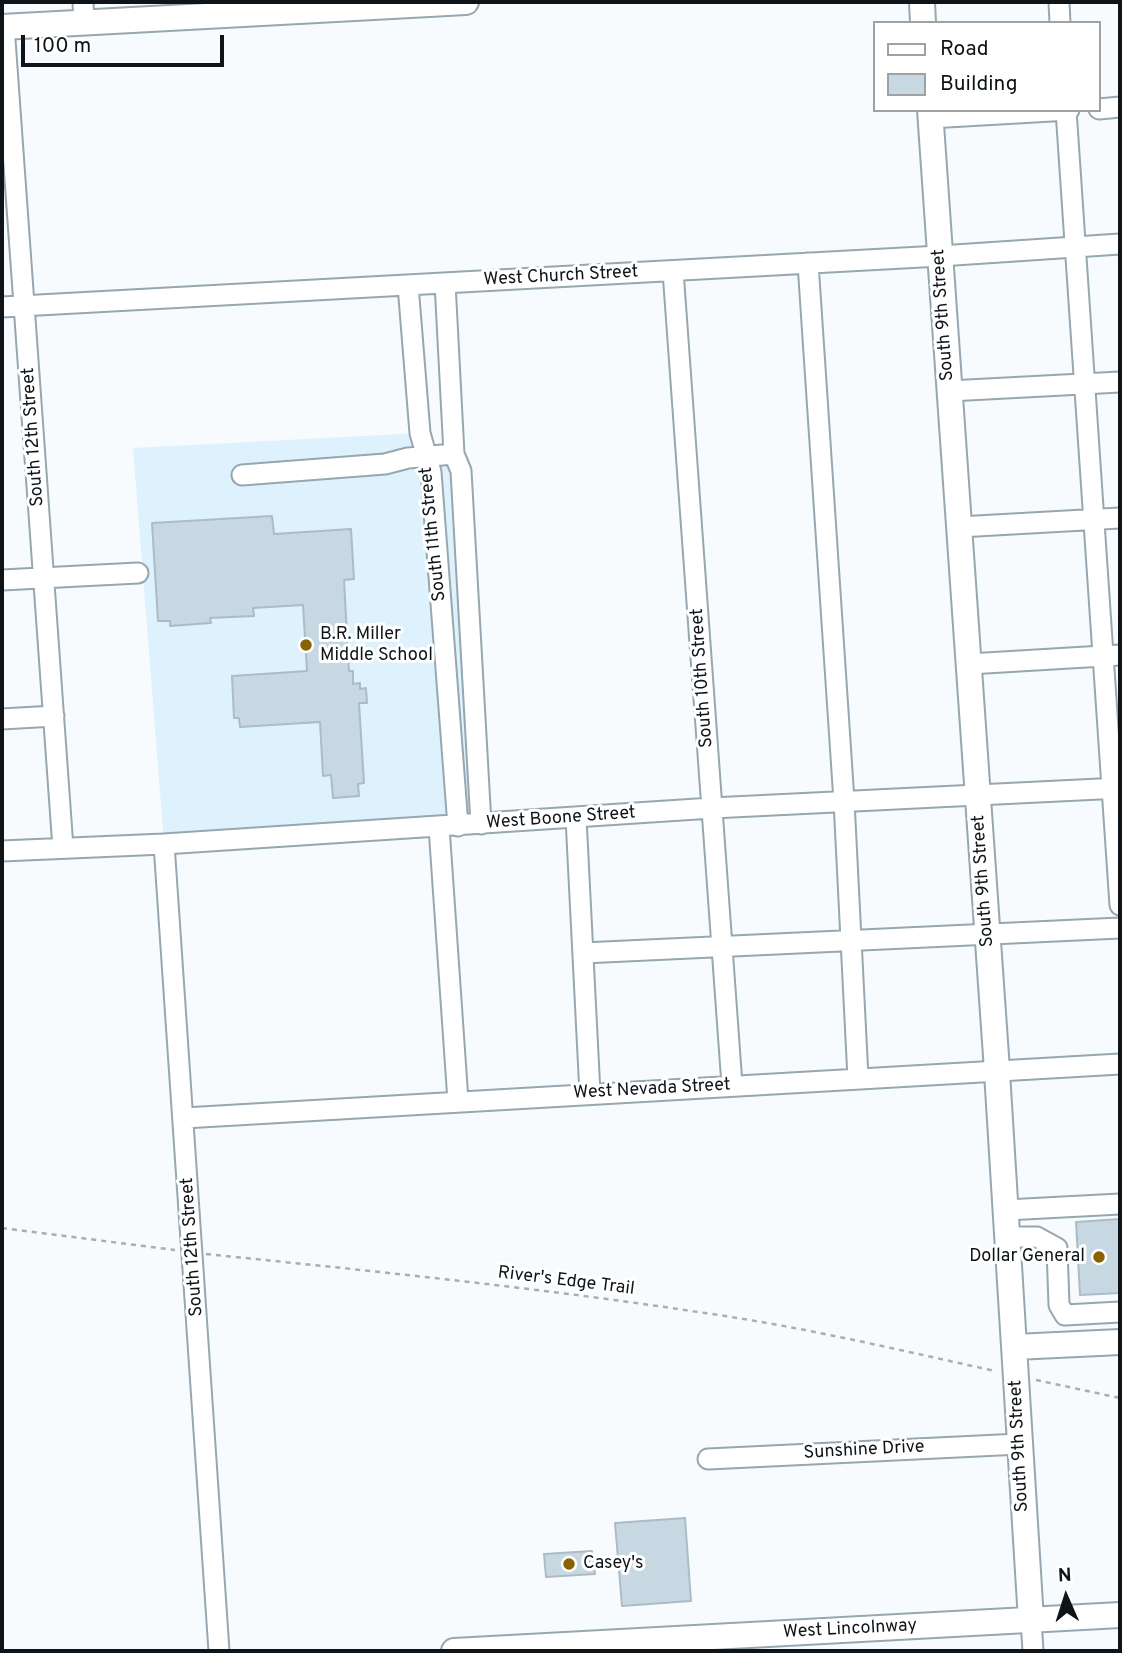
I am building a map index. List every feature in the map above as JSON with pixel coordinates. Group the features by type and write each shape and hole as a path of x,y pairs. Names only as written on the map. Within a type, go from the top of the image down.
{"main road":[{"path":"3,27 83,13 466,2"},
{"path":"922,2 923,21"},
{"name":"South 9th Street","path":"930,114 988,935 1031,1620"},
{"path":"1015,1347 1120,1342"},
{"name":"West Lincolnway","path":"454,1651 1120,1615"}],"street":[{"path":"1059,2 1060,21"},
{"name":"South 12th Street","path":"3,27 63,848"},
{"path":"1101,109 1120,107"},
{"path":"930,114 998,112"},
{"path":"1067,112 1094,519 1112,655 1120,905"},
{"name":"West Church Street","path":"2,307 1120,244"},
{"path":"808,263 844,801 858,1078"},
{"name":"South 10th Street","path":"673,271 732,1085"},
{"name":"South 11th Street","path":"445,283 454,454 461,471 481,824"},
{"name":"South 11th Street","path":"408,285 420,433 431,472 458,1101"},
{"path":"949,391 1120,382"},
{"path":"242,475 385,464 408,458 454,454"},
{"path":"959,527 1120,518"},
{"path":"2,580 138,573"},
{"path":"969,664 1112,655"},
{"path":"2,719 54,716"},
{"name":"West Boone Street","path":"2,851 164,844 712,808 1116,788"},
{"path":"576,818 590,1094"},
{"name":"South 12th Street","path":"164,844 219,1651"},
{"path":"583,953 1120,928"},
{"name":"West Nevada Street","path":"184,1118 1120,1064"},
{"path":"1006,1210 1120,1204"},
{"path":"1008,1237 1037,1237 1057,1248 1059,1305 1065,1315 1120,1312"},
{"name":"Sunshine Drive","path":"708,1459 1020,1444"},
{"name":"South 9th Street","path":"1031,1620 1033,1651"}],"path":[{"name":"River's Edge Trail","path":"2,1228 193,1252 467,1281 706,1313 820,1333 1120,1398"}],"shaded area":[{"name":"B.R. Miller Middle School","path":"420,433 455,466 473,825 164,844 133,448"}],"building":[{"path":"272,516 274,534 351,529 354,579 344,580 349,671 353,671 353,684 360,683 360,689 366,688 367,703 359,703 364,783 358,784 359,796 333,798 331,775 323,776 320,722 240,727 239,718 234,718 232,676 307,671 303,605 253,608 254,616 210,618 211,623 170,626 170,621 158,621 152,523"},
{"name":"Dollar General","path":"1120,1219 1120,1293 1080,1295 1076,1222"},
{"path":"685,1518 691,1601 622,1606 615,1523"},
{"name":"Casey's","path":"592,1551 595,1574 546,1577 544,1554"}],"place":[{"name":"B.R. Miller Middle School","path":"306,645"},
{"name":"Dollar General","path":"1099,1257"},
{"name":"Casey's","path":"569,1564"}]}
